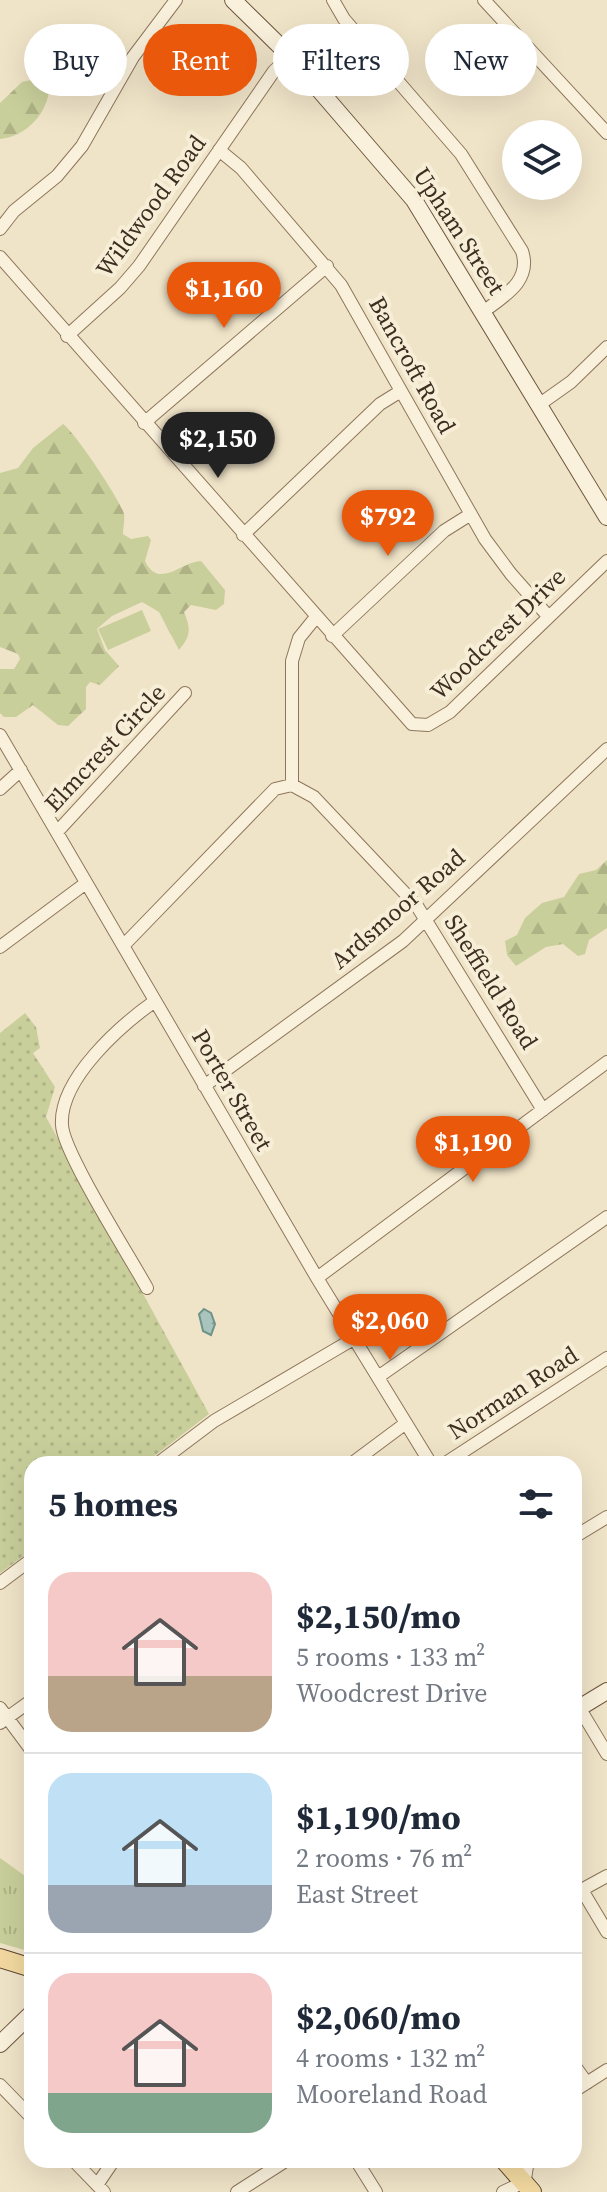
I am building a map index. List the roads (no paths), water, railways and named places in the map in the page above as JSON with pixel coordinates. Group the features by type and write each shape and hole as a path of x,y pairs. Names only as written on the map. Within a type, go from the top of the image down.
{"main road":[{"name":"Upham Street","path":"233,0 273,39"},
{"name":"Upham Street","path":"324,96 414,200 607,517"},
{"path":"582,1703 607,1691"},
{"path":"0,1958 24,1966"},
{"path":"0,2044 24,2021"},
{"path":"510,2168 526,2189"}],"street":[{"path":"0,229 14,211 57,176 82,146 133,57 176,0"},
{"path":"333,0 344,19 453,144 522,251 524,265 519,282 483,312"},
{"path":"484,0 607,133"},
{"name":"Wildwood Road","path":"67,336 131,276 273,79"},
{"name":"Bancroft Road","path":"219,150 241,168 327,266 471,514 504,566 548,616"},
{"name":"Woodcrest Drive","path":"0,257 404,717 421,727 450,712 607,561"},
{"path":"144,423 327,266"},
{"path":"540,404 571,382 607,347"},
{"path":"243,535 380,404 401,391"},
{"path":"332,636 441,533 471,514"},
{"path":"123,946 275,789 292,785 292,661 299,638 316,617"},
{"name":"Elmcrest Circle","path":"57,832 185,693"},
{"name":"Porter Street","path":"0,735 317,1278 426,1456"},
{"name":"Ardsmoor Road","path":"204,1086 377,961 607,749"},
{"path":"0,789 21,770"},
{"name":"Sheffield Road","path":"292,785 314,797 426,919 543,1110"},
{"path":"0,947 86,883"},
{"path":"147,1288 68,1147 62,1120 67,1100 94,1055 155,1001"},
{"path":"317,1278 607,1062"},
{"path":"378,1377 607,1217"},
{"path":"168,1456 214,1421 355,1338"},
{"name":"Norman Road","path":"456,1456 607,1358"},
{"path":"362,1456 406,1423"},
{"path":"582,1532 607,1517"},
{"path":"0,1583 24,1565"},
{"path":"24,1704 2,1716 24,1742"},
{"path":"582,1715 607,1754"},
{"path":"582,1890 607,1876"},
{"path":"582,1898 607,1932"},
{"path":"582,2086 607,2070"},
{"path":"582,2076 587,2083"},
{"path":"0,2085 24,2110"},
{"path":"81,2168 101,2189 110,2168"},
{"path":"237,2192 274,2168"},
{"path":"361,2168 376,2192"},
{"path":"503,2192 526,2189 527,2168"}],"water":[{"path":"204,1309 211,1313 215,1324 211,1335 203,1331 199,1314"}]}
